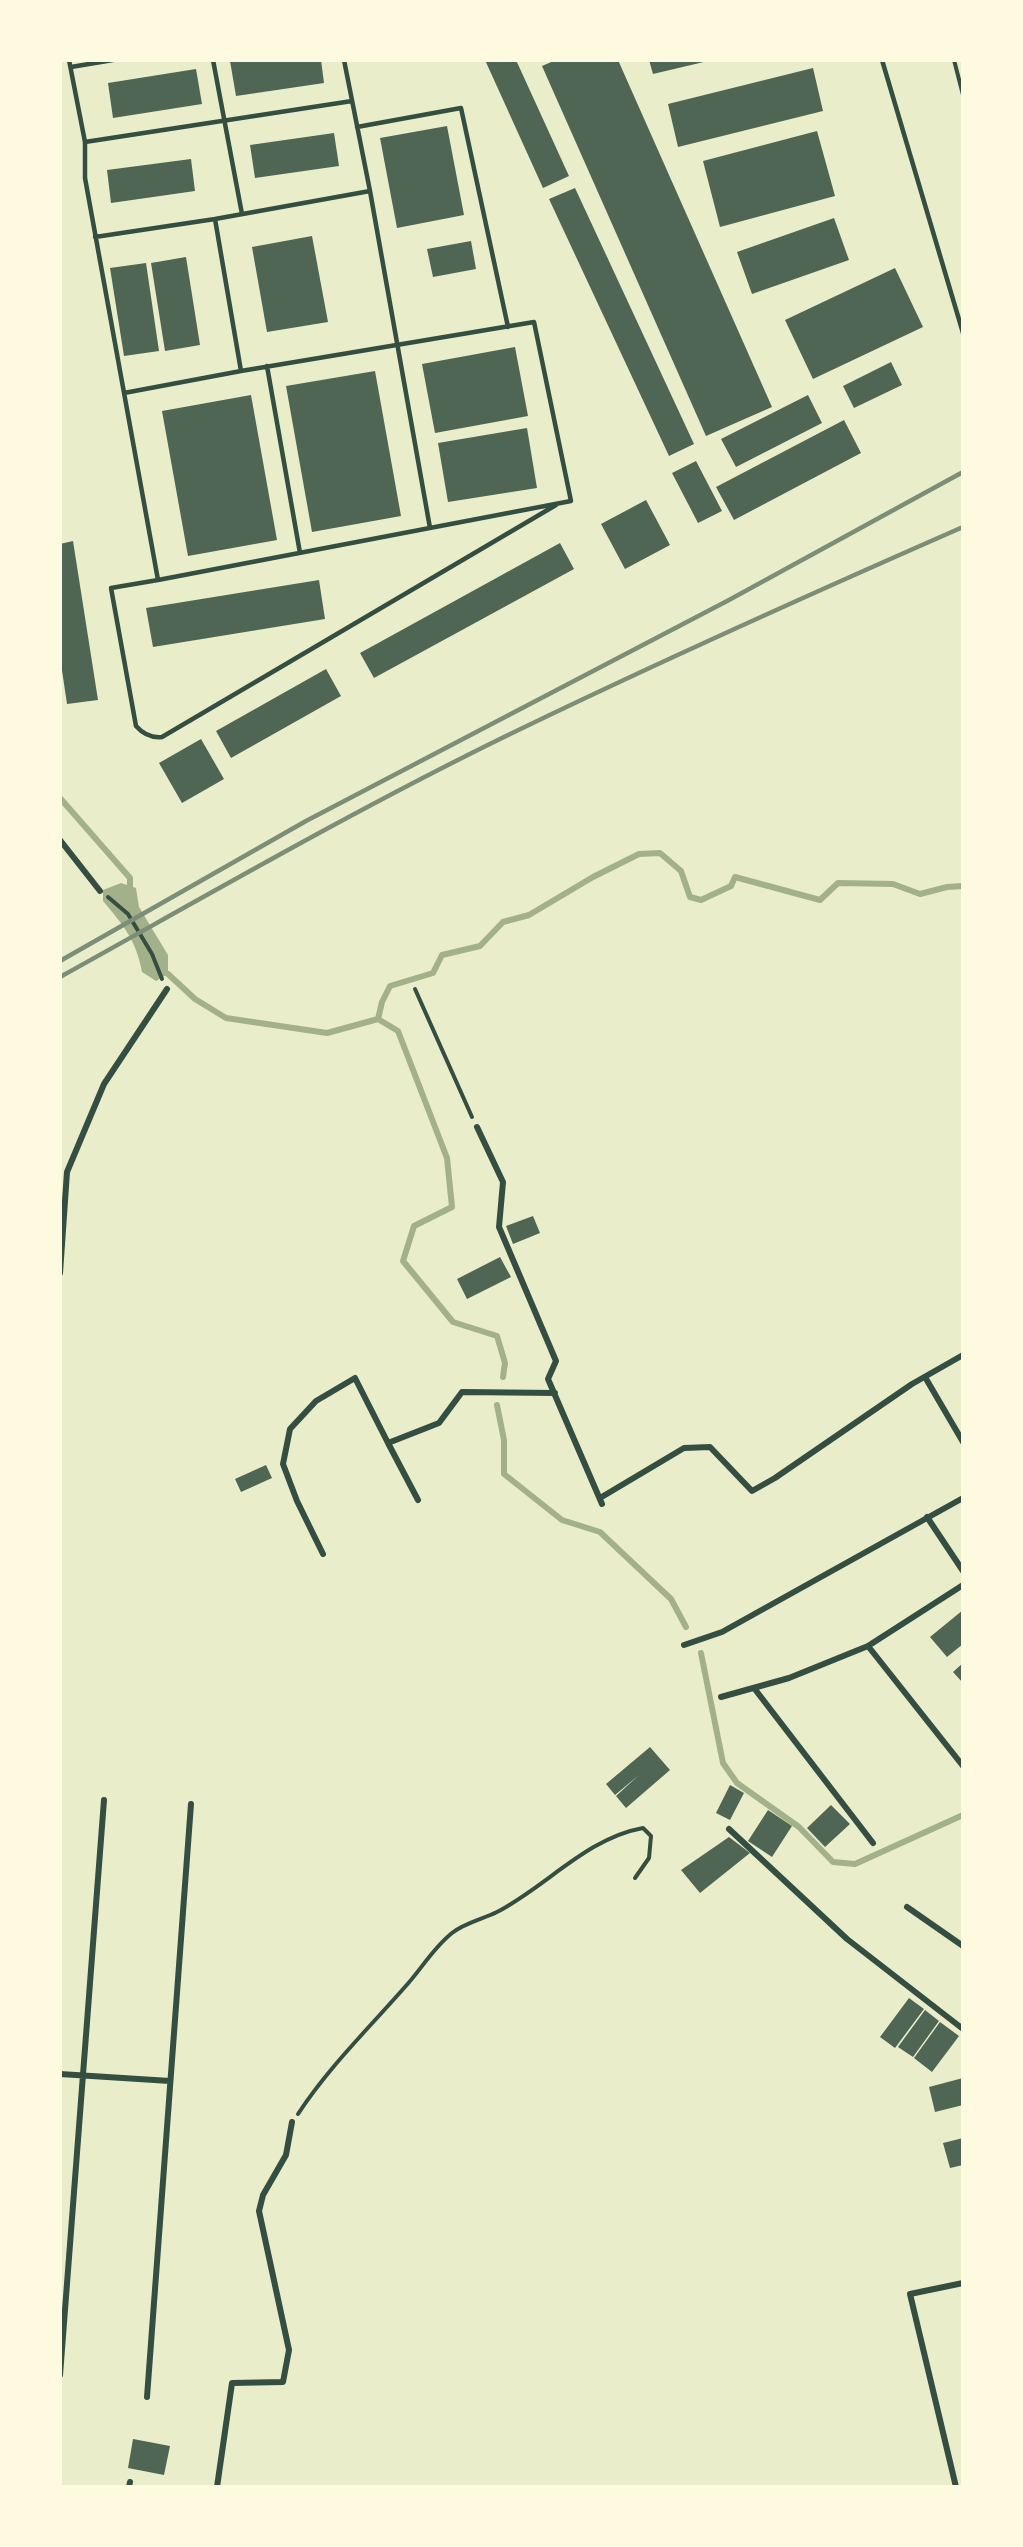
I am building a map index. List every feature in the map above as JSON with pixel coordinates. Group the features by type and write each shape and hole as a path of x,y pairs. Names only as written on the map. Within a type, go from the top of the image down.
{"street":[{"path":"60,840 100,891"},
{"path":"60,1273 67,1172 104,1084 166,989"},
{"path":"477,1127 503,1182 499,1227 556,1361 548,1378 601,1501 684,1448 710,1447 752,1491 775,1479 925,1377 963,1355"},
{"path":"925,1377 963,1442"},
{"path":"323,1554 297,1501 283,1464 290,1429 316,1401 355,1378 418,1500"},
{"path":"388,1443 439,1423 462,1392 555,1393"},
{"path":"684,1645 722,1632 963,1498"},
{"path":"927,1517 963,1571"},
{"path":"721,1697 789,1678 868,1646 963,1584"},
{"path":"868,1646 963,1766"},
{"path":"754,1688 873,1843"},
{"path":"60,2375 104,1800"},
{"path":"147,2397 191,1804"},
{"path":"729,1829 847,1939 963,2029"},
{"path":"907,1906 963,1946"},
{"path":"60,2074 170,2081"},
{"path":"217,2487 232,2383 283,2382 289,2350 259,2211 263,2195 286,2155 292,2122"},
{"path":"956,2487 910,2294 963,2283"}],"lane":[{"path":"69,60 85,142 85,178 95,237 158,580"},
{"path":"71,67 113,60"},
{"path":"213,60 242,214"},
{"path":"344,60 370,191 430,528"},
{"path":"882,60 963,333"},
{"path":"85,142 352,101"},
{"path":"357,127 461,108 508,327"},
{"path":"95,237 215,219 370,191"},
{"path":"215,219 241,370"},
{"path":"124,393 241,370 534,322 571,501 560,503 300,553 158,580 111,588 136,726 144,733 156,738 162,737 560,503"},
{"path":"267,366 300,553"}],"path":[{"path":"954,60 963,95"},
{"path":"100,891 128,914 152,954 166,989"},
{"path":"415,989 477,1127"},
{"path":"292,2122 316,2086 409,1983 432,1951 454,1931 498,1911 591,1849 627,1831 643,1828 651,1836 649,1858 635,1878"}],"shaded area":[{"path":"121,883 136,888 139,907 168,955 168,974 156,981 142,972 128,934 103,901 103,890"}],"building":[{"path":"321,60 324,83 236,96 230,61"},
{"path":"485,60 516,60 569,176 543,188"},
{"path":"556,60 618,60 772,407 706,436 542,66"},
{"path":"649,60 708,60 708,61 653,74"},
{"path":"813,68 823,111 678,147 668,104"},
{"path":"196,69 202,104 113,118 108,83"},
{"path":"447,126 464,215 397,228 380,138"},
{"path":"817,131 835,196 720,227 703,161"},
{"path":"334,133 339,166 255,178 250,145"},
{"path":"191,159 195,191 111,203 107,170"},
{"path":"575,188 694,444 669,456 549,199"},
{"path":"834,218 849,260 752,294 737,252"},
{"path":"312,236 328,322 267,332 252,247"},
{"path":"471,241 476,269 433,277 427,249"},
{"path":"186,257 200,345 165,351 151,263"},
{"path":"146,263 159,351 124,356 110,268"},
{"path":"895,268 923,327 813,379 785,320"},
{"path":"515,347 528,416 435,433 422,364"},
{"path":"891,362 902,385 854,408 843,386"},
{"path":"375,371 401,516 312,532 286,386"},
{"path":"251,395 277,540 188,556 162,411"},
{"path":"808,395 822,423 736,467 721,439"},
{"path":"844,420 861,453 734,520 716,487"},
{"path":"527,428 537,488 448,502 438,443"},
{"path":"696,461 722,511 698,523 672,473"},
{"path":"646,500 670,545 625,569 601,524"},
{"path":"73,541 98,700 67,704 60,657 60,544"},
{"path":"560,543 574,569 374,678 360,653"},
{"path":"319,580 325,619 153,647 146,608"},
{"path":"326,669 341,696 231,758 216,731"},
{"path":"201,739 224,779 182,803 159,763"},
{"path":"533,1216 540,1233 513,1244 506,1226"},
{"path":"500,1257 511,1277 467,1299 457,1279"},
{"path":"266,1465 272,1478 241,1492 235,1479"},
{"path":"963,1610 963,1644 947,1657 930,1637"},
{"path":"963,1663 963,1683 953,1672"},
{"path":"650,1747 670,1770 626,1808 616,1796 639,1775 615,1795 606,1784"},
{"path":"730,1785 744,1793 730,1820 716,1813"},
{"path":"831,1805 850,1824 825,1847 807,1828"},
{"path":"768,1810 792,1826 772,1857 748,1841"},
{"path":"729,1837 750,1853 700,1893 681,1870"},
{"path":"909,1998 924,2009 895,2048 880,2037"},
{"path":"925,2010 939,2021 913,2057 898,2047"},
{"path":"940,2022 959,2036 932,2072 914,2058"},
{"path":"963,2078 963,2105 935,2112 929,2087"},
{"path":"963,2138 963,2165 950,2168 943,2143"},
{"path":"133,2439 170,2446 164,2475 128,2468"}],"waterway":[{"path":"60,798 130,878 130,890"},
{"path":"378,1019 382,1002 390,986 433,973 442,955 480,946 503,922 529,915 593,877 639,854 660,853 681,871 690,897 701,900 731,886 735,877 820,900 838,883 893,884 920,894 947,887 963,886"},
{"path":"168,974 195,999 226,1018 327,1033 378,1019 398,1031 447,1158 452,1207 414,1226 403,1261 453,1322 497,1336 505,1363 503,1377"},
{"path":"497,1405 504,1440 504,1474 562,1520 600,1532 671,1599 686,1627"},
{"path":"701,1653 723,1763 737,1783 799,1827 833,1862 855,1864 963,1815"}],"railway":[{"path":"60,961 306,821 729,600 963,472"},
{"path":"60,977 334,825 502,738 731,630 963,527"}]}
